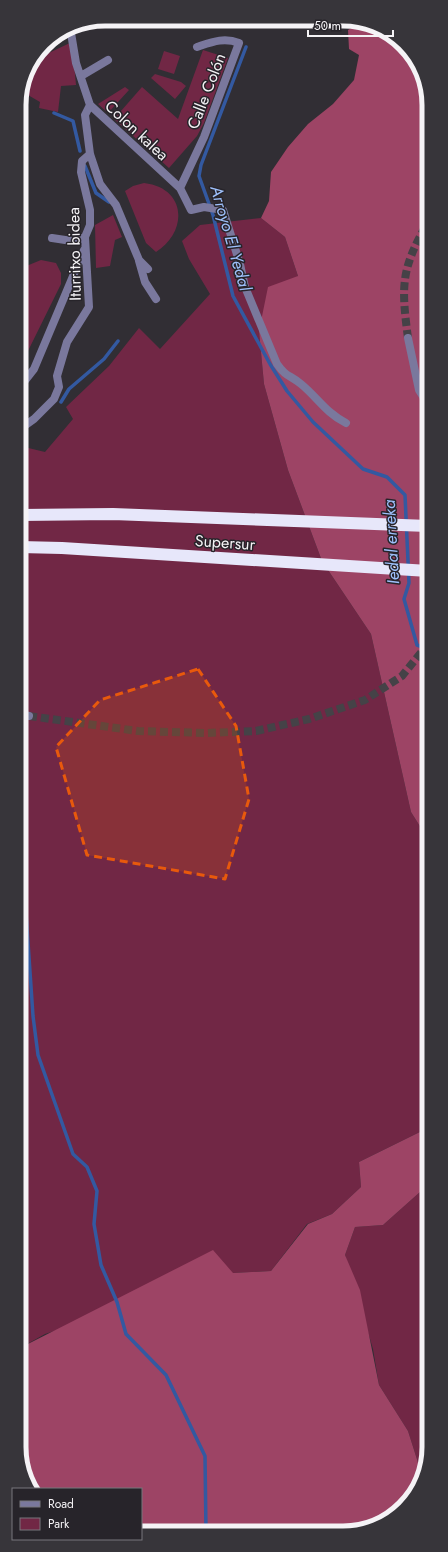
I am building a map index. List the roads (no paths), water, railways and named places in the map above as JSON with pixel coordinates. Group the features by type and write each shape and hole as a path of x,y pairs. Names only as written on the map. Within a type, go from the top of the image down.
{"highway":[{"name":"Supersur","path":"26,514 230,518 422,526"},
{"name":"Supersur","path":"26,547 62,548 422,571"}],"street":[{"name":"Colon kalea","path":"71,34 76,63 90,105 180,188 191,210 204,208 223,210 240,264 245,287 277,364 284,374 300,384 332,416 346,423"},
{"name":"Calle Colón","path":"180,188 204,137 239,43 228,39 197,47"},
{"path":"80,76 108,60"},
{"path":"90,105 85,115 90,154 100,184 116,205 138,260 145,282 156,299"},
{"name":"Iturritxo bidea","path":"26,425 34,419 54,399 59,387 57,376 67,342 89,307 90,293 85,237 90,225 90,210 81,172 82,161 90,154"},
{"path":"52,238 72,241 85,237"},
{"path":"26,379 34,369 86,246"},
{"path":"138,260 148,269"},
{"path":"408,338 413,370 419,390 422,395"}],"waterway":[{"name":"Arroyo El Yedal","path":"246,47 201,165 199,176 213,215 233,296 270,364 287,391 313,422 363,469 387,477 405,495 409,583 404,599 417,645 422,647"},
{"path":"54,113 73,121 80,151"},
{"path":"85,166 96,193 109,202"},
{"path":"61,402 69,389 104,359 118,341"},
{"path":"26,913 33,1016 38,1055 73,1154 87,1167 97,1191 94,1224 101,1265 117,1302 126,1334 166,1375 205,1456 206,1526"}],"tunnel":[{"path":"408,338 404,304 405,278 412,252 422,233"},
{"path":"29,716 138,731 206,733 256,731 309,719 365,700 402,676 422,651"}],"water label":[{"name":"Iedal erreka","path":"391,542"}]}
